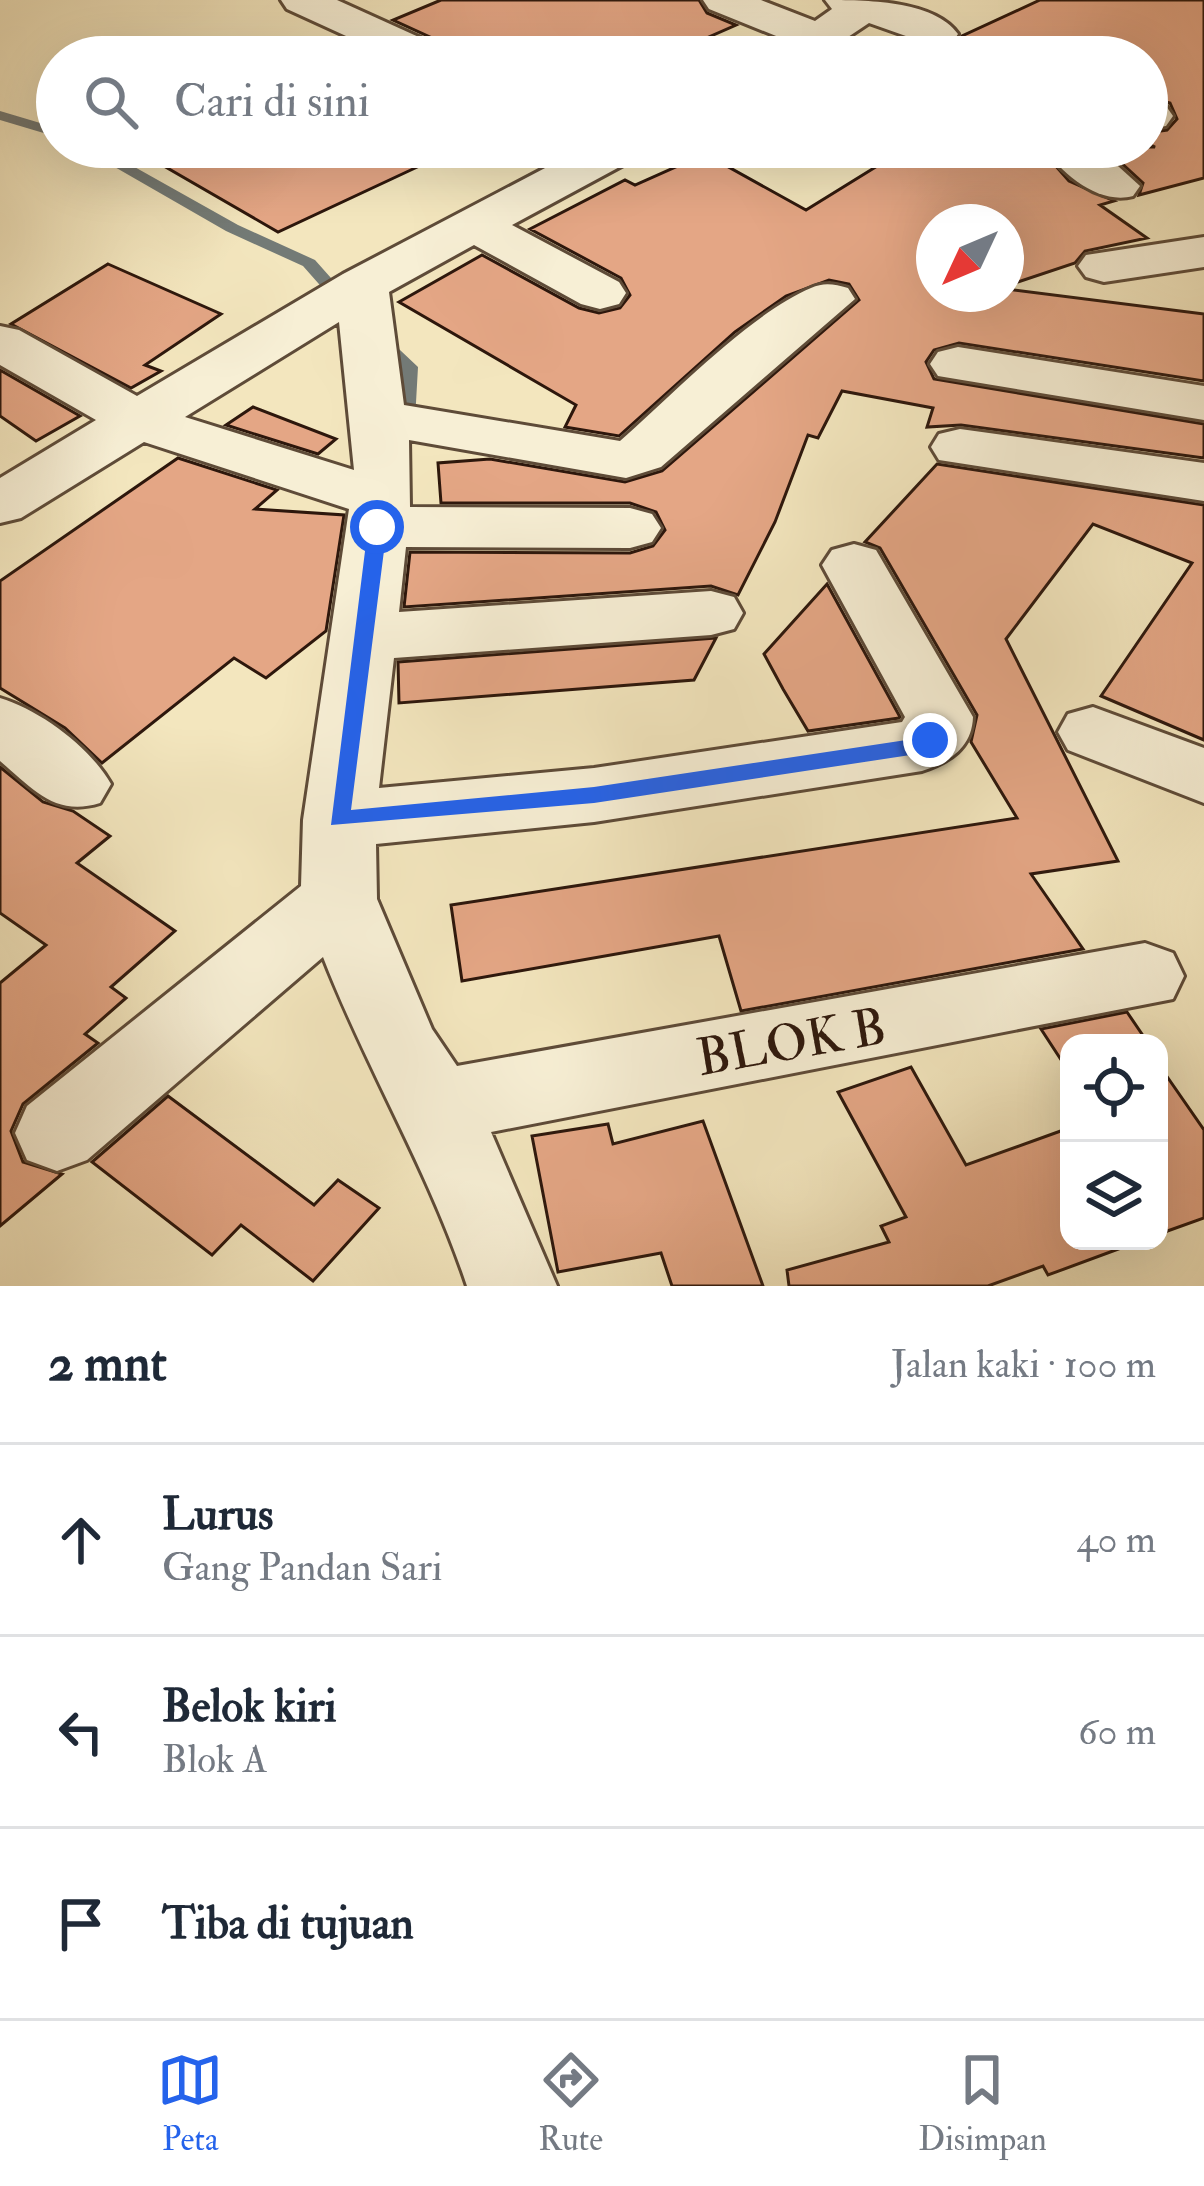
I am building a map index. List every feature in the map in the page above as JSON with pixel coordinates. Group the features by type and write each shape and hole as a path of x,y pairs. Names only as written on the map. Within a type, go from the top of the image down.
{"street":[{"path":"302,0 382,36"},
{"path":"724,0 842,20 898,36"},
{"path":"0,504 362,285 582,168"},
{"path":"1093,168 1116,186"},
{"path":"476,226 600,293"},
{"path":"1104,266 1204,252"},
{"path":"362,285 384,476 339,820 339,899 399,1048 437,1106 492,1228 512,1286"},
{"path":"374,417 626,460 640,454 780,331 830,299"},
{"path":"160,408 154,375 210,339"},
{"path":"0,342 160,408 379,513 630,528"},
{"path":"958,364 1204,403"},
{"path":"961,447 1204,482"},
{"path":"339,820 594,795 927,742 938,730 939,717 854,565"},
{"path":"363,637 711,613"},
{"path":"0,723 75,784"},
{"path":"1093,732 1204,776"},
{"path":"57,1132 339,899"},
{"name":"BLOK B","path":"437,1106 1145,976"}],"building":[{"path":"441,0 699,0 707,13 736,25 711,36 428,36 393,20"},
{"path":"1040,0 1204,0 1204,178 1139,195 1143,183 1127,168 1168,168 1168,129 1177,119 1168,102 1168,36 962,36"},
{"path":"167,168 415,168 278,232"},
{"path":"673,168 730,168 806,210 874,168 1058,168 1069,181 1114,201 1100,205 1147,238 1085,251 1075,263 1024,280 1024,204 916,204 916,312 1024,312 1024,291 1204,314 1204,381 959,343 934,350 926,362 934,379 1204,424 1204,458 961,425 927,427 933,408 842,391 818,438 808,435 775,522 738,595 711,586 404,607 410,552 630,553 653,546 665,530 656,512 630,503 441,503 438,463 490,459 625,482 662,471 859,300 849,284 829,280 786,296 735,332 619,436 565,427 576,405 399,302 482,255 579,308 599,313 620,308 630,295 621,278 530,229 625,180 635,185"},
{"path":"108,264 221,314 145,365 161,371 131,388 11,324"},
{"path":"0,370 80,416 36,441 0,416"},
{"path":"253,407 336,439 318,454 226,425"},
{"path":"178,458 277,490 255,509 344,515 326,631 266,678 234,658 102,763 65,728 0,688 0,581"},
{"path":"937,464 1204,505 1204,740 1101,696 1192,563 1093,524 1006,639 1118,861 1031,874 1083,949 741,1011 719,936 462,981 451,905 1017,818 971,742 977,715 880,548 865,542"},
{"path":"827,584 899,718 808,731 764,654"},
{"path":"716,638 694,680 399,703 398,662"},
{"path":"0,767 43,802 73,811 110,836 77,863 175,931 111,987 126,998 85,1034 98,1043 23,1104 11,1131 23,1162 62,1174 0,1226 0,983 46,945 0,913"},
{"path":"1127,1012 1142,1034 1060,1034 1060,1058 1041,1029"},
{"path":"911,1067 966,1165 1060,1131 1060,1250 1116,1250 1048,1275 1043,1266 988,1286 789,1286 787,1270 889,1242 881,1226 906,1217 838,1092"},
{"path":"1168,1078 1204,1130 1204,1218 1168,1231"},
{"path":"168,1096 314,1205 338,1180 379,1208 313,1281 241,1225 212,1255 92,1162"},
{"path":"703,1121 763,1286 672,1286 661,1253 558,1272 532,1136 608,1124 613,1144"}],"waterway":[{"path":"0,115 36,126"},
{"path":"125,168 232,228 309,263 347,305"},
{"path":"376,337 409,367 407,434"}],"route":[{"path":"377,527 339,820 594,795 917,746 930,740"}]}
